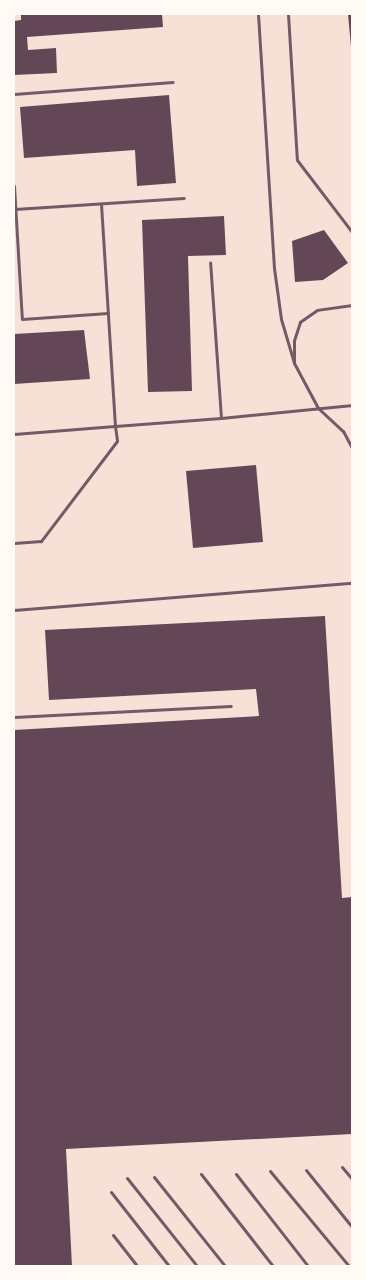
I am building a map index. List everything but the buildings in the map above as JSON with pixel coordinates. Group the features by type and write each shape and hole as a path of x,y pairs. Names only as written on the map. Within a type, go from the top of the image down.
{"lane":[{"path":"258,14 274,268 281,318 294,363 318,408 343,431 352,448"},
{"path":"288,14 297,160 352,232"},
{"path":"14,94 173,82"},
{"path":"14,186 22,319 108,313"},
{"path":"16,210 184,198"},
{"path":"14,543 41,541 117,441 101,204"},
{"path":"210,262 221,418"},
{"path":"294,363 294,341 300,322 317,310 352,305"},
{"path":"14,434 221,418 352,405"},
{"path":"14,610 352,583"},
{"path":"14,717 230,706"},
{"path":"342,1167 352,1180"},
{"path":"306,1170 352,1227"},
{"path":"270,1171 349,1266"},
{"path":"201,1174 273,1266"},
{"path":"236,1174 308,1266"},
{"path":"154,1177 225,1266"},
{"path":"127,1178 196,1266"},
{"path":"110,1192 169,1266"},
{"path":"113,1236 137,1266"}]}
